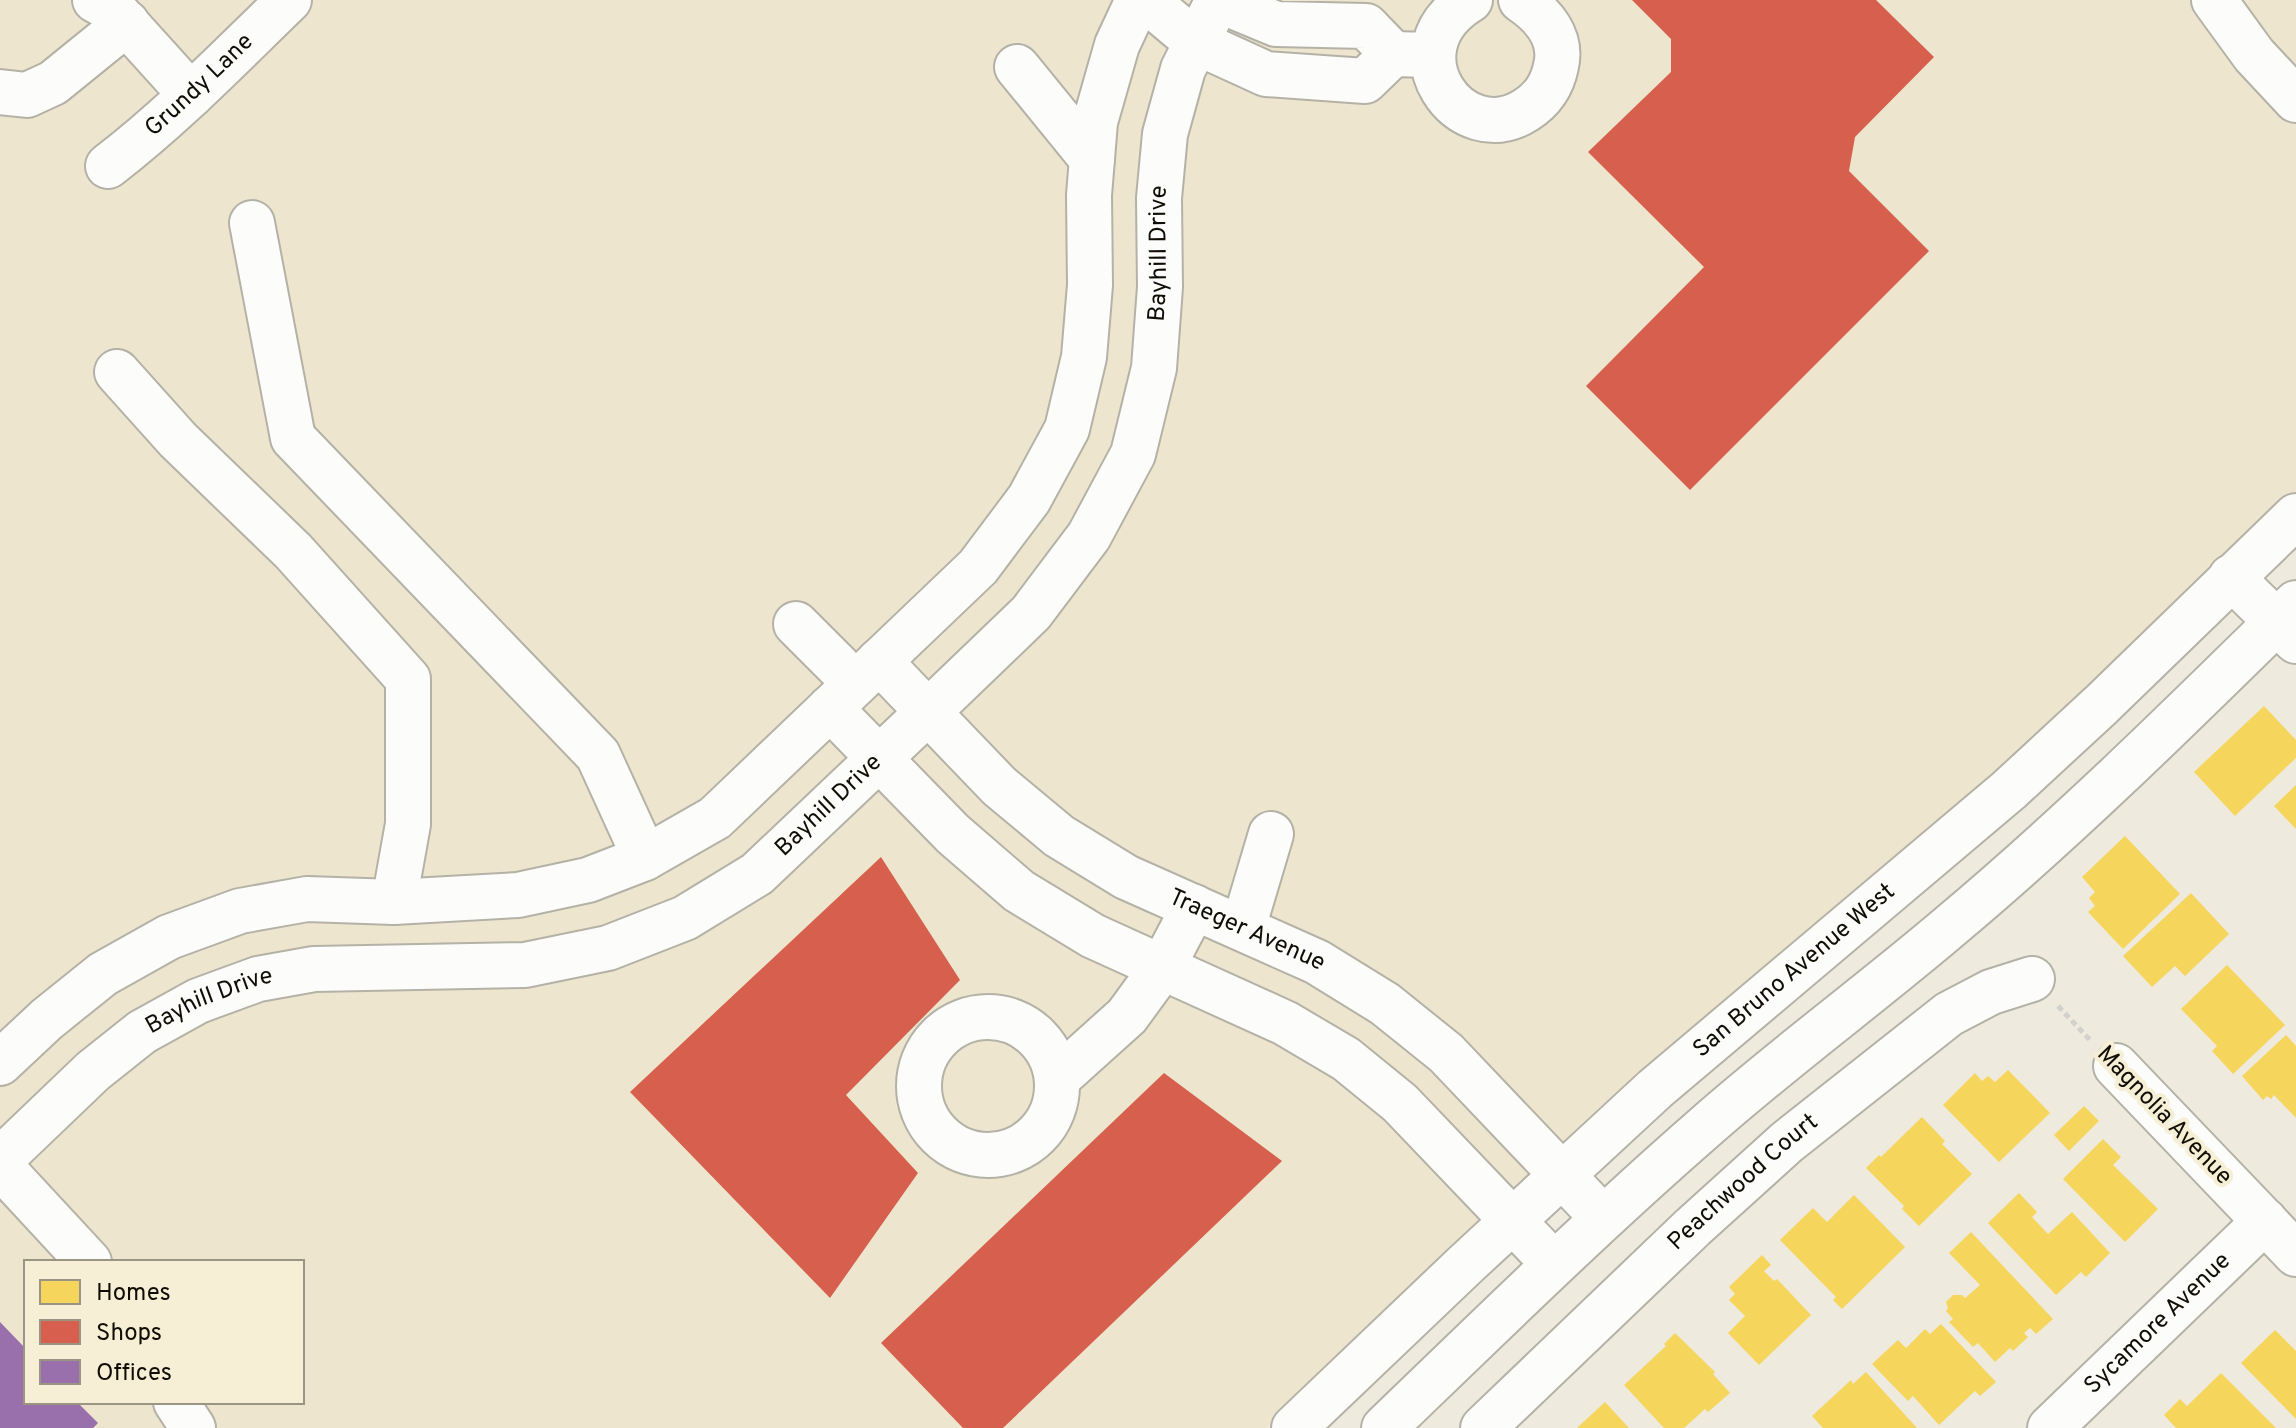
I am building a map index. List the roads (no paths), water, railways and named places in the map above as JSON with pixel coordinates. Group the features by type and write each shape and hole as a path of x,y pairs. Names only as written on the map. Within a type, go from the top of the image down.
{"street":[{"name":"Grundy Lane","path":"108,166 141,141 289,0"},
{"path":"0,1063 47,1019 103,974 169,937 240,911 307,899 394,902 518,895 588,880 645,858 715,818 850,679 978,567 1029,499 1067,429 1084,357 1090,285 1089,195 1095,122 1117,45 1138,0"},
{"path":"1146,0 1196,42 1266,74 1365,81 1412,55 1438,31 1452,11 1470,0"},
{"path":"1218,0 1276,24 1366,26 1412,55 1436,79 1449,100 1469,114 1493,120 1517,116 1538,102 1552,83 1558,59 1554,34 1541,14 1521,0"},
{"name":"Bayhill Drive","path":"0,1160 93,1071 142,1032 198,1001 258,979 314,969 525,965 608,948 685,918 757,874 928,712 1031,613 1089,536 1133,454 1154,368 1160,287 1159,198 1165,134 1183,69 1218,0"},
{"path":"2214,0 2254,55 2296,100"},
{"path":"0,92 27,95 53,83 97,45 111,12 191,95"},
{"path":"1017,67 1092,159"},
{"path":"252,223 293,438 598,755 645,858"},
{"path":"117,372 178,440 293,551 408,679 408,824 394,902"},
{"name":"San Bruno Avenue West","path":"1294,1428 1667,1079 2009,790 2296,516"},
{"path":"1384,1428 1603,1218 1738,1099 1948,929 2290,622 2231,577"},
{"path":"796,624 850,679 878,759 953,834 1019,891 1093,936 1285,1023 1346,1059 1400,1103 1554,1264"},
{"name":"Traeger Avenue","path":"850,679 928,712 999,786 1059,836 1126,877 1317,962 1385,1004 1446,1053 1603,1218"},
{"path":"1243,928 1271,834"},
{"path":"1057,1079 1127,1016 1162,968 1194,907"},
{"name":"Peachwood Court","path":"1483,1428 1693,1227 1787,1142 1949,1014 1991,992 2032,979"},
{"name":"Magnolia Avenue","path":"2116,1066 2296,1254"},
{"path":"0,1166 87,1260"},
{"name":"Sycamore Avenue","path":"2050,1428 2265,1221"},
{"path":"177,1404 193,1428"}]}
